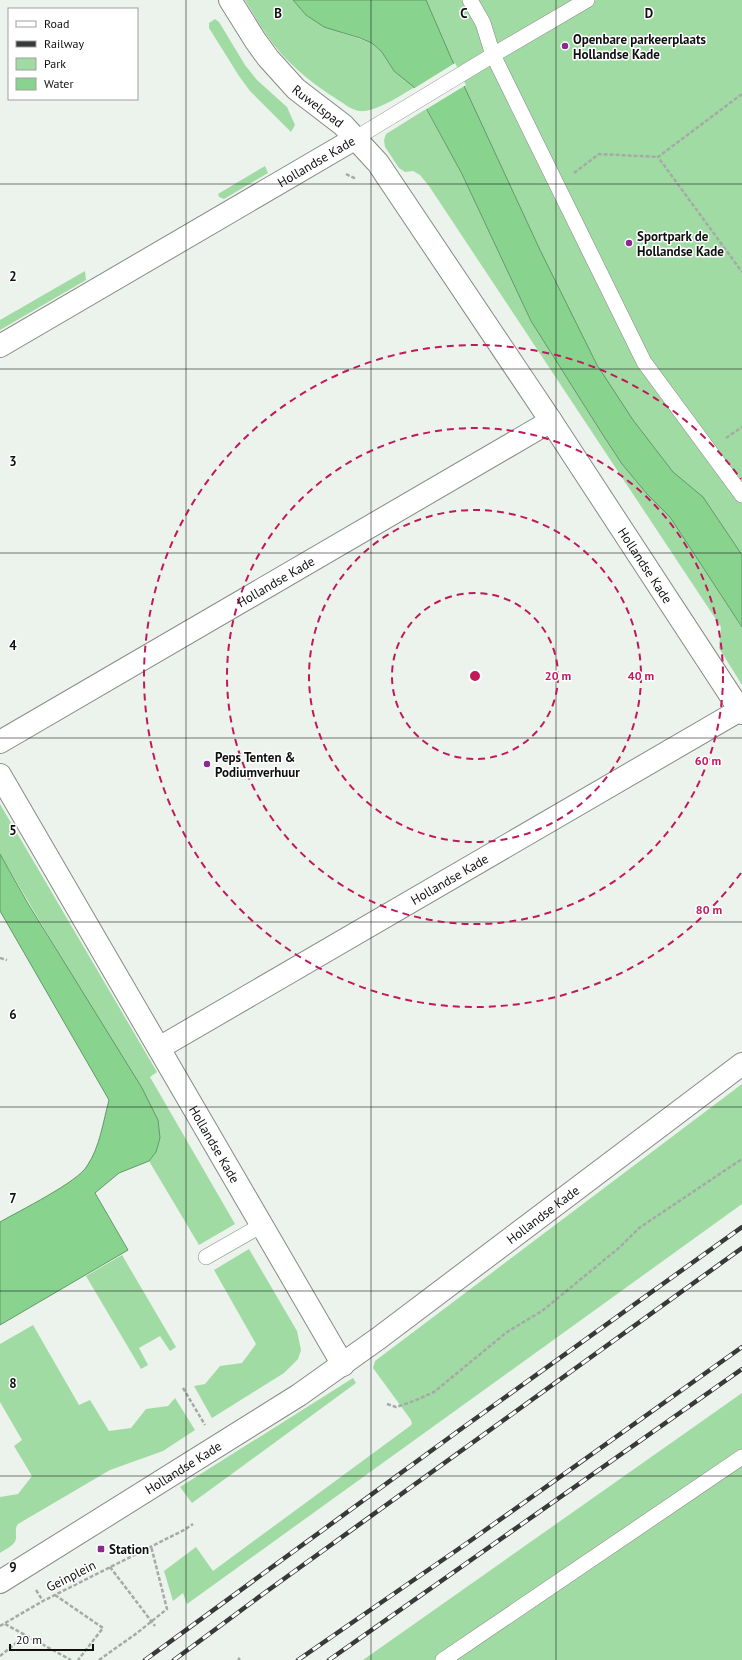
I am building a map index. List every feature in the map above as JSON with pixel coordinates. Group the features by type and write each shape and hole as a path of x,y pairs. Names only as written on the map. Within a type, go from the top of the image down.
{"street":[{"name":"Ruwelspad","path":"230,0 255,40 272,63 296,89 343,125 356,138"},
{"name":"Hollandse Kade","path":"0,346 356,138 378,163 551,421 741,712 159,1048"},
{"name":"Hollandse Kade","path":"0,742 551,421"},
{"name":"Hollandse Kade","path":"0,775 343,1365"},
{"name":"Hollandse Kade","path":"0,1582 300,1395 343,1365 742,1064"}],"lane":[{"path":"470,0 483,22 493,55 644,362 742,495"},
{"path":"356,138 587,0"},
{"path":"206,1257 262,1225"},
{"path":"443,1660 742,1457"}],"path":[{"path":"558,186 599,154 658,158 742,94"},
{"path":"658,158 742,272"},
{"path":"339,178 346,174 359,180"},
{"path":"0,958 7,960"},
{"path":"387,1404 396,1407 434,1392 507,1332 542,1311 620,1247 639,1228 742,1159"},
{"path":"183,1388 218,1445"},
{"name":"Geinplein","path":"0,1626 43,1601 193,1524"},
{"path":"99,1660 167,1609 151,1546"},
{"path":"110,1567 155,1626"},
{"path":"55,1595 103,1628 78,1660"},
{"path":"4,1624 71,1660"},
{"path":"0,1656 26,1635"}],"green space":[{"path":"245,0 293,0 306,15 342,33 372,43 382,52 394,71 415,87 388,103 373,109 359,111 347,106 320,88 291,64 270,39"},
{"name":"Sportpark de Hollandse Kade","path":"377,0 742,0 742,590 649,471"},
{"path":"215,19 219,22 245,65 257,80 287,107 295,125 291,132 250,91 239,76 209,28 209,23"},
{"path":"426,109 462,174 531,321 622,464 647,494 670,517 742,627 742,685 719,648 721,627 429,186 420,175 413,171 405,172 399,168 385,147 384,140 386,134"},
{"path":"265,166 268,173 224,199 219,197 218,194"},
{"path":"85,271 86,280 0,330 0,320"},
{"path":"0,804 157,1072 150,1077 235,1224 199,1245 149,1161 158,1147 158,1120 0,854"},
{"path":"742,1084 742,1204 187,1604 183,1593 173,1601 164,1571 196,1547 213,1571 412,1424 411,1420 373,1368 375,1361"},
{"path":"249,1249 297,1331 301,1350 298,1359 284,1373 212,1418 194,1386 205,1384 220,1366 242,1363 256,1344 214,1270"},
{"path":"122,1255 176,1347 170,1351 160,1336 139,1348 148,1365 141,1369 86,1276"},
{"path":"33,1325 79,1405 90,1400 109,1431 131,1428 146,1409 168,1406 175,1398 195,1430 163,1451 110,1470 18,1524 14,1543 0,1553 0,1497 18,1494 32,1476 14,1446 22,1440 0,1402 0,1344"},
{"path":"353,1378 356,1383 192,1503 180,1487"},
{"path":"742,1393 742,1660 363,1660"}],"water":[{"path":"293,0 426,0 452,60 540,250 597,365 633,420 673,472 703,497 742,555 742,627 670,517 647,494 622,464 531,321 462,174 415,88 394,71 382,52 372,43 324,27 306,15"},
{"path":"0,854 27,902 142,1088 158,1120 160,1138 156,1152 149,1161 119,1173 95,1193 128,1250 0,1325 0,1222 61,1188 81,1173 87,1166 95,1151 101,1134 109,1100 0,911"}],"pier":[{"path":"455,63 466,85 425,110 413,89"}],"railway":[{"path":"145,1660 461,1429 742,1227"},
{"path":"174,1660 742,1248"},
{"path":"298,1660 470,1541 742,1347"},
{"path":"329,1660 742,1369"}],"place":[{"name":"Openbare parkeerplaats Hollandse Kade","path":"565,46"},
{"name":"Sportpark de Hollandse Kade","path":"629,243"},
{"name":"Peps Tenten & Podiumverhuur","path":"207,764"},
{"name":"Station","path":"101,1549"}]}
